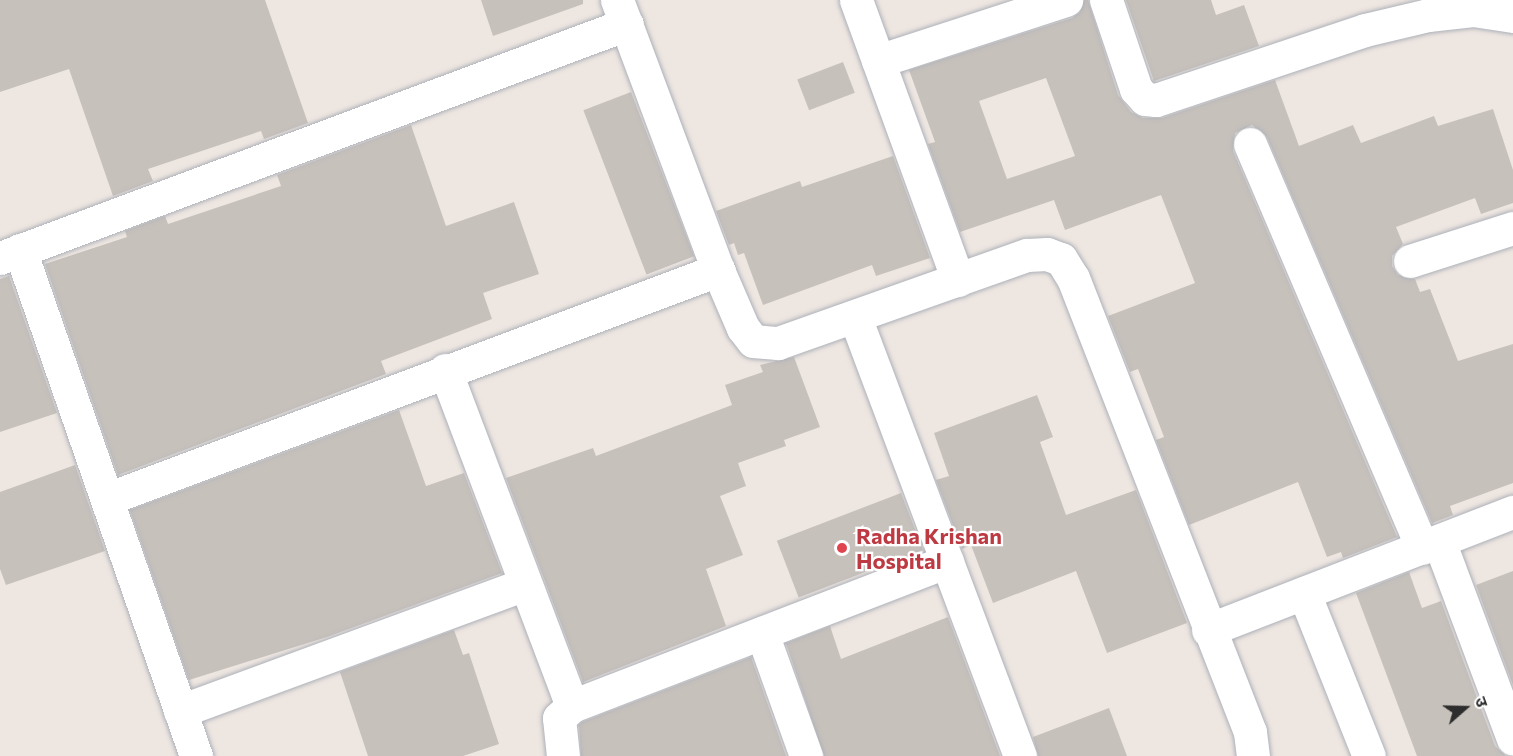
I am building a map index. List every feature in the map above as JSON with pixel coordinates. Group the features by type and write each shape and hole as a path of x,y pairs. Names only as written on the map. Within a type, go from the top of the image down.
{"street":[{"path":"856,0 958,280"},
{"path":"878,61 1066,0"},
{"path":"1106,0 1136,89 1145,99 1156,100 1365,30 1428,15 1473,10 1513,16"},
{"path":"196,756 107,499 10,254 622,12 718,270 743,328 753,341 778,342 1027,255 1047,254 1060,259 1073,278 1208,630 1250,732 1253,756"},
{"path":"1250,144 1431,545 1513,739"},
{"path":"1410,261 1513,228"},
{"path":"107,499 445,370 718,270"},
{"path":"855,317 1020,756"},
{"path":"445,370 572,706"},
{"path":"1208,630 1513,512"},
{"path":"563,756 560,718 572,706 947,561"},
{"path":"180,711 525,584"},
{"path":"1304,593 1369,756"},
{"path":"762,633 806,756"}],"building":[{"path":"0,0 265,0 308,123 264,139 261,131 148,169 153,181 113,196 69,69 0,92"},
{"path":"481,0 583,0 583,4 493,36"},
{"path":"1084,0 1088,0 1118,95 1131,112 1143,118 1162,118 1275,80 1299,146 1353,125 1361,143 1434,116 1438,126 1493,109 1513,170 1513,203 1481,214 1475,198 1396,227 1403,244 1392,256 1392,266 1398,275 1415,279 1420,292 1430,289 1458,361 1513,344 1513,483 1450,506 1453,515 1432,523 1267,137 1252,125 1235,133 1233,151 1397,537 1343,558 1341,552 1327,557 1298,482 1189,525 1156,440 1164,437 1138,369 1130,372 1108,316 1195,283 1161,195 1065,230 1054,200 960,232 928,144 935,142 909,70 1072,18 1080,12","holes":["1046,78 1075,156 1007,179 979,101"]},
{"path":"1126,0 1211,0 1216,15 1244,5 1259,46 1154,81"},
{"path":"843,62 855,93 809,110 797,80"},
{"path":"631,92 694,256 646,275 583,110"},
{"path":"411,125 446,226 514,202 539,274 483,293 492,319 381,361 386,374 118,475 45,264 127,237 125,231 165,216 168,224 281,186 277,175"},
{"path":"893,156 930,258 876,276 872,265 763,305 744,253 738,255 734,243 729,245 716,211 800,181 802,187"},
{"path":"9,276 57,413 0,432 0,279"},
{"path":"794,357 820,427 784,440 786,446 738,463 746,486 720,496 743,555 706,569 726,626 583,682 506,478 593,448 596,456 732,405 725,385 763,372 760,365"},
{"path":"1037,395 1053,437 1040,442 1066,515 1136,490 1187,623 1107,653 1076,571 993,603 971,545 962,549 936,480 949,476 934,433"},
{"path":"399,410 426,486 464,473 502,573 327,637 189,680 130,510"},
{"path":"75,465 105,551 6,585 0,569 0,492"},
{"path":"901,493 923,550 799,598 777,541"},
{"path":"1513,571 1513,685 1476,585"},
{"path":"1409,572 1422,608 1441,601 1495,746 1506,756 1417,756 1356,593"},
{"path":"948,617 1000,756 824,756 786,643 830,626 841,659"},
{"path":"454,630 463,655 469,653 499,744 463,756 368,756 340,672"},
{"path":"751,657 786,756 581,756 579,725 582,722"},
{"path":"1109,708 1127,756 1038,756 1033,737"}],"place":[{"name":"Radha Krishan Hospital","path":"842,548"}]}
